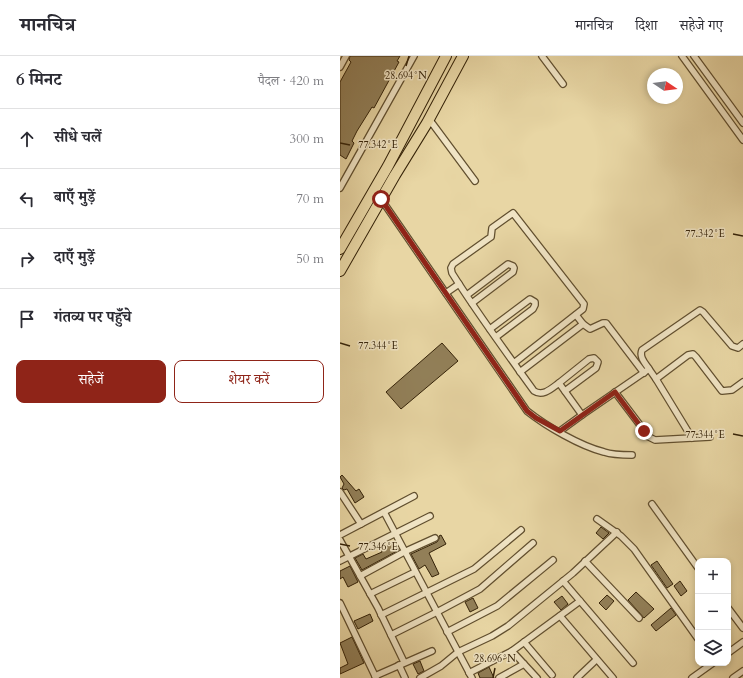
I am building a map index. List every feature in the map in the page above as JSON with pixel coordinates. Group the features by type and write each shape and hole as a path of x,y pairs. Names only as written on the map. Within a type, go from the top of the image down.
{"highway":[{"path":"340,249 395,152 446,56"},
{"path":"340,271 428,121 463,56"}],"street":[{"path":"340,67 346,56"},
{"path":"340,188 414,56"},
{"path":"542,56 563,84"},
{"path":"682,56 743,140"},
{"path":"694,56 743,123"},
{"path":"718,106 727,100"},
{"path":"428,121 475,181"},
{"path":"381,199 527,411 572,439 604,452 632,455"},
{"path":"514,363 576,315 583,309 584,304 513,213 492,228 491,235 488,239 453,264 451,268 452,272 466,295 520,372 538,394 542,394 559,383 589,359 594,358 598,362 596,368 565,391"},
{"path":"466,295 508,264 514,268 513,272 472,303"},
{"path":"446,293 459,284"},
{"path":"490,329 530,300 535,302 533,309 496,337"},
{"path":"692,438 641,357 640,354 642,350 700,310 704,312 732,346 738,348 743,344"},
{"path":"576,315 583,324 590,329 606,323 644,373"},
{"path":"520,372 583,324"},
{"path":"656,380 688,355 693,354 722,391 732,390 743,382"},
{"path":"560,431 582,414 649,369"},
{"path":"559,383 582,414"},
{"path":"615,392 649,437 655,440 710,437"},
{"path":"340,492 344,504 361,524"},
{"path":"340,535 414,496"},
{"path":"652,504 695,564"},
{"path":"384,512 470,675 512,651 580,600"},
{"path":"340,561 430,516"},
{"path":"597,519 617,532 634,549 695,635"},
{"path":"381,615 474,569 521,530"},
{"path":"420,678 441,666 458,652 502,630 563,581 617,532"},
{"path":"360,576 404,552 435,538"},
{"path":"340,540 381,615 390,635 405,678"},
{"path":"390,635 480,589 533,543"},
{"path":"447,632 497,606 553,560"},
{"path":"585,561 639,618"},
{"path":"370,594 415,572"},
{"path":"563,581 633,663"},
{"path":"340,603 375,677 432,651"},
{"path":"731,612 743,628"},
{"path":"560,616 596,660 613,678"},
{"path":"524,642 552,675"},
{"path":"731,651 743,642"},
{"path":"512,651 537,678"},
{"path":"577,678 596,660"},
{"path":"499,678 524,664"},
{"path":"692,678 709,666"},
{"path":"733,678 743,671"},
{"path":"603,678 608,673"}],"building":[{"path":"350,56 400,56 397,61 399,62 374,108 372,107 357,131 352,141 354,143 346,159 340,155 340,82 351,62 349,60"},
{"path":"442,343 458,361 401,409 386,392"},
{"path":"342,475 356,491 359,489 364,497 355,503 347,489 344,490 342,488 344,484 340,477"},
{"path":"601,527 609,533 603,539 596,533"},
{"path":"441,535 446,544 429,553 439,574 432,577 425,565 419,569 411,554 437,542 439,536"},
{"path":"395,542 399,550 362,570 355,558 363,554 366,559 382,552 381,549"},
{"path":"657,561 673,584 667,588 651,565"},
{"path":"350,566 358,582 348,587 343,577 340,579 340,571"},
{"path":"680,581 687,591 681,596 674,586"},
{"path":"636,592 654,609 644,618 628,600"},
{"path":"607,595 614,601 606,610 599,603"},
{"path":"562,596 568,604 561,610 554,602"},
{"path":"473,598 478,608 470,612 465,602"},
{"path":"671,608 676,615 656,631 651,625"},
{"path":"370,614 373,621 358,629 354,621"},
{"path":"352,637 364,663 340,674 340,668 348,664 340,643"},
{"path":"420,661 424,671 418,674 413,664"},
{"path":"489,667 494,678 480,678 478,673"}],"route":[{"path":"381,199 527,411 536,418 560,431 615,392 644,431"}]}
